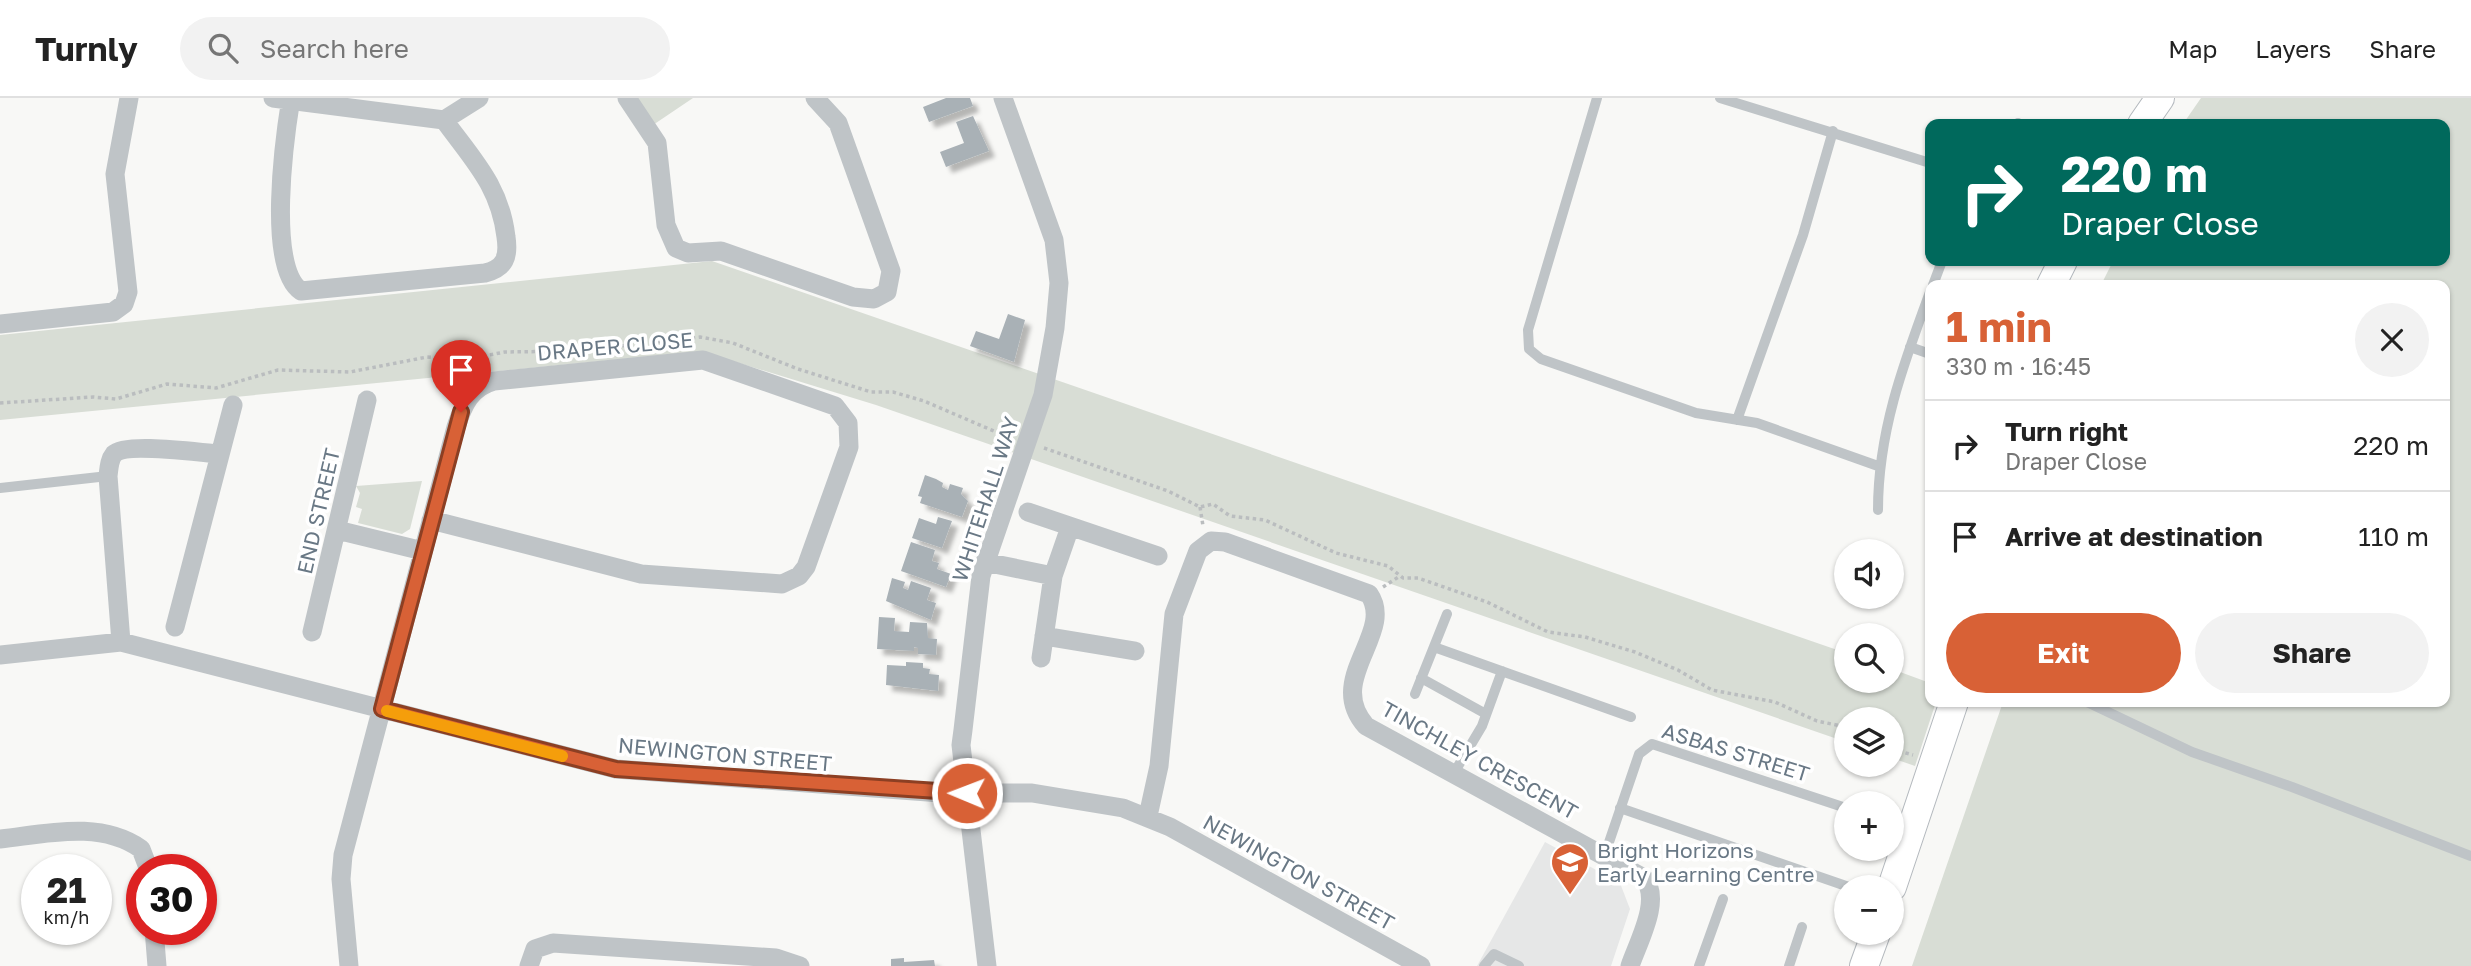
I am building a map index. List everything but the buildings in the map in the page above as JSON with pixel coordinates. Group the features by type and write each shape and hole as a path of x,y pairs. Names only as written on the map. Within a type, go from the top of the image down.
{"street":[{"path":"0,324 113,312 124,304 128,292 115,174 129,98"},
{"path":"444,120 491,186 503,209 507,255 501,267 485,273 301,291 292,283 285,253 279,176 285,99 444,120 479,98"},
{"path":"627,98 657,143 666,225 676,248 688,253 720,251 853,297 865,300 882,297 887,292 891,278 887,259 838,122 815,98"},
{"name":"WHITEHALL WAY","path":"987,966 961,745 979,590 985,562 1048,375 1055,328 1059,264 1050,228 1003,98"},
{"path":"2127,119 2141,98"},
{"path":"2145,119 2160,98"},
{"name":"DRAPER CLOSE","path":"349,966 341,879 343,855 431,520 461,412 477,389 494,381 703,360 825,401 843,414 850,431 849,447 806,567 799,576 782,583 641,574 431,520"},
{"name":"END STREET","path":"312,632 367,401"},
{"path":"175,627 233,405"},
{"path":"121,642 108,476 110,461 121,450 220,454"},
{"path":"1028,512 1158,556"},
{"path":"1041,658 1053,576 1070,527"},
{"path":"337,530 423,551"},
{"name":"TINCHLEY CRESCENT","path":"1148,816 1159,766 1174,614 1198,551 1211,541 1225,542 1369,594 1376,612 1353,681 1354,708 1366,726 1639,873 1651,889 1651,902 1630,966"},
{"path":"985,562 1053,576"},
{"path":"1044,636 1135,651"},
{"name":"NEWINGTON STREET","path":"0,655 121,642 616,769 967,793 1032,793 1123,808 1148,816 1421,966"},
{"path":"1896,875 1952,707"},
{"path":"0,839 72,831 100,833 141,849 143,854"},
{"path":"529,966 535,949 553,943 776,958 800,966"},
{"path":"155,945 157,966"},
{"path":"1864,966 1872,945"}],"lane":[{"path":"1597,98 1528,330 1530,349 1541,359 1696,413 1757,423 1878,466"},
{"path":"1720,98 1925,161"},
{"path":"1737,420 1803,236 1833,131"},
{"path":"1878,510 1878,466 1899,379 1925,306"},
{"path":"1910,347 1925,352"},
{"path":"0,488 108,476"},
{"path":"1415,694 1447,614"},
{"path":"1434,647 1631,717"},
{"path":"1454,773 1486,714 1502,671"},
{"path":"1421,678 1486,714"},
{"path":"2098,707 2192,752 2292,787 2471,856"},
{"name":"ASBAS STREET","path":"1605,854 1639,754 1647,745 1657,743 1834,804"},
{"path":"1620,808 1834,882"},
{"path":"1699,966 1723,898"},
{"path":"1789,966 1802,927"},
{"path":"1484,966 1494,954 1519,966"}],"path":[{"path":"0,403 93,397 116,399 167,384 216,388 278,370 350,372 419,358 463,360 505,352 576,351 700,337 733,344 798,369 871,392 893,392 924,401 973,424 1168,491 1200,508 1213,504 1238,519 1265,520 1336,553 1388,566 1403,578 1418,578 1488,601 1548,632 1585,637 1635,652 1678,670 1713,690 1775,702 1817,721 1834,724"}],"shaded area":[{"path":"635,98 693,98 653,125"},
{"path":"2201,98 2471,98 2471,966 1912,966 2001,707 2450,707 2450,280 2104,280 2110,266 2450,266 2450,119 2186,119"},
{"path":"712,261 1834,649 1834,693 1904,693 1904,673 1925,681 1925,707 1934,707 1915,766 1904,762 1904,707 1834,707 1834,738 876,405 716,356 684,353 0,420 0,335"},
{"path":"422,481 410,529 402,534 358,523 362,509 356,507 360,493 356,486"},
{"name":"Bright Horizons Early Learning Centre","path":"1545,842 1620,883 1630,909 1611,966 1477,966"}],"slow traffic":[{"path":"387,711 562,756"}],"place":[{"name":"Bright Horizons Early Learning Centre","path":"1570,896"}],"route":[{"path":"461,412 382,709 616,769 967,793"}]}
